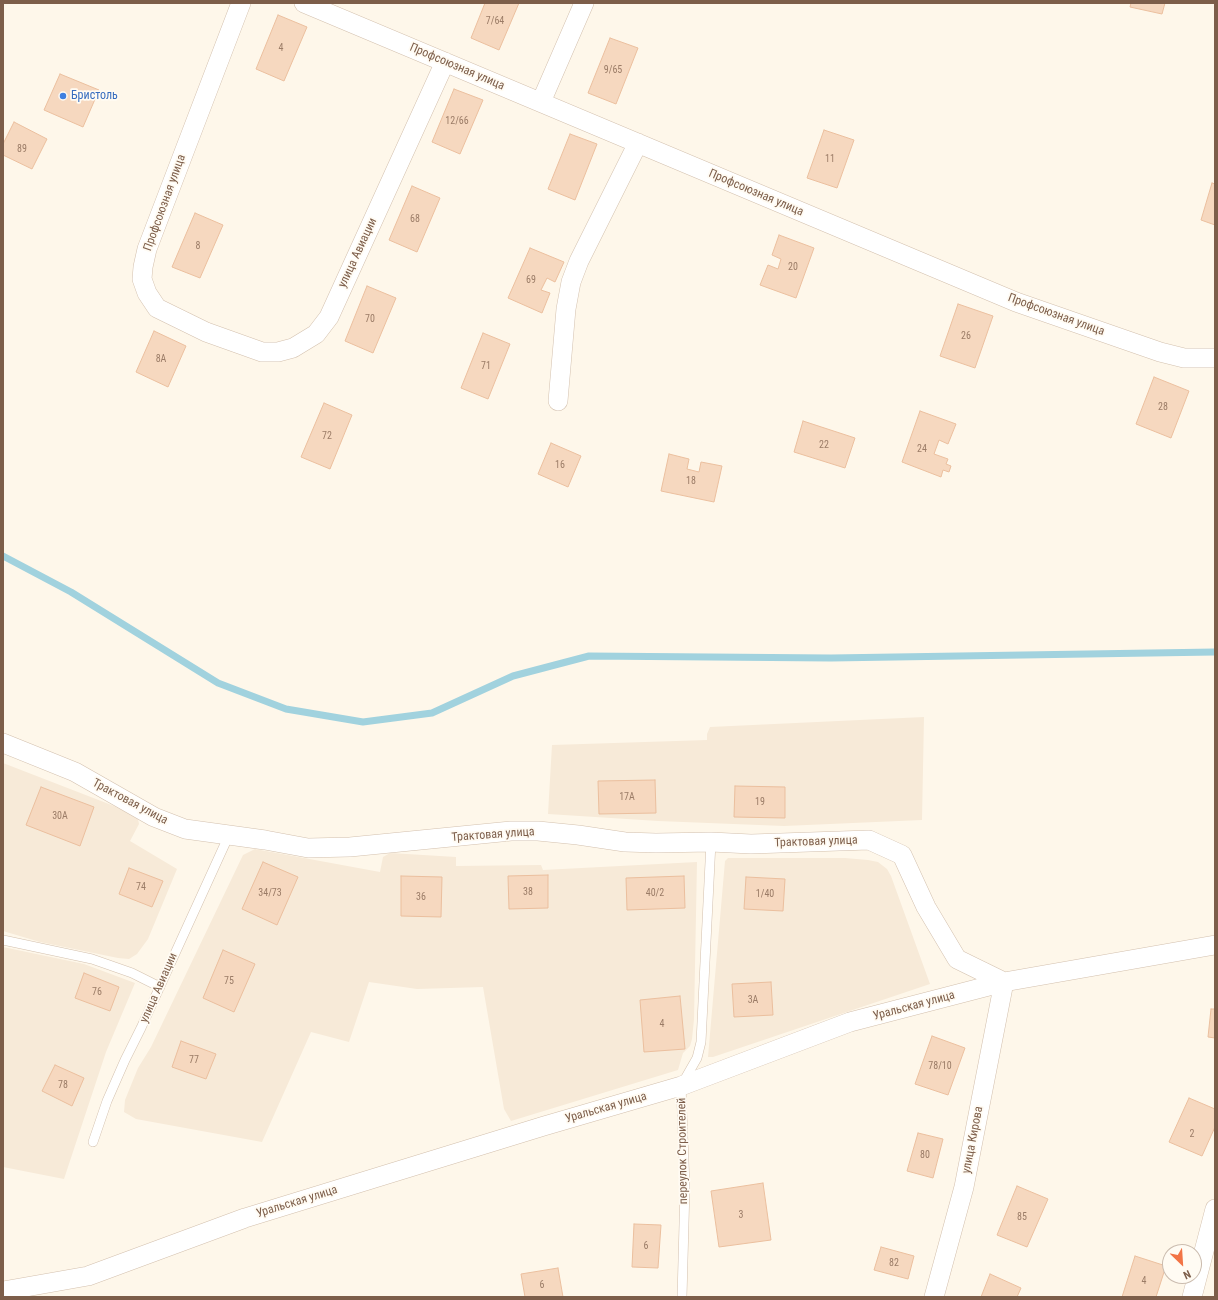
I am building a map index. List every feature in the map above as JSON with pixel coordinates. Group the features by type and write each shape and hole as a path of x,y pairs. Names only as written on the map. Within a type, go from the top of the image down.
{"street":[{"name":"Профсоюзная улица","path":"206,332 157,308 147,293 142,279 143,268 147,249 241,3"},
{"name":"Профсоюзная улица","path":"304,3 1016,302 1160,352 1184,358 1215,358"},
{"path":"541,102 584,3"},
{"name":"улица Авиации","path":"206,332 262,352 278,352 293,348 316,334 330,317 445,62"},
{"path":"558,401 566,309 571,282 579,261 638,143"},
{"name":"Трактовая улица","path":"3,743 75,772 154,817 185,829 308,848 350,847 511,831 538,831 625,842 656,843 711,842 751,844 869,840 902,855 926,906 957,959 1004,982"},
{"name":"Уральская улица","path":"3,1291 88,1276 245,1218 544,1126 681,1086 850,1022 1004,982 1215,945"},
{"name":"улица Кирова","path":"934,1297 964,1187 1004,982"},
{"path":"1192,1297 1215,1209"}],"lane":[{"name":"улица Авиации","path":"93,1142 107,1101 122,1066 160,987 229,835"},
{"name":"переулок Строителей","path":"682,1297 684,1187 681,1086 697,1058 701,1042 711,842"},
{"path":"3,940 92,959 132,973 160,987"}],"shaded area":[{"path":"924,717 922,820 784,826 658,821 548,814 552,745 707,740 707,734 710,727"},
{"path":"3,763 114,806 138,819 139,824 130,841 177,869 148,939 137,954 129,959 118,958 40,942 3,931"},
{"path":"255,849 380,872 383,857 390,853 456,857 456,866 541,865 543,870 697,862 694,1019 690,1046 683,1053 678,1070 511,1121 504,1109 483,987 417,989 369,982 349,1042 311,1032 262,1142 136,1119 124,1112 125,1100 138,1068 151,1047 243,855"},
{"path":"728,858 845,858 878,862 887,869 891,876 930,984 713,1057 708,1057 725,861"},
{"path":"3,947 84,964 135,983 106,1052 64,1179 3,1167"}],"building":[{"path":"485,3 519,3 499,50 471,38"},
{"path":"1131,3 1165,3 1162,14 1130,7"},
{"path":"278,15 307,27 284,81 256,69"},
{"path":"610,38 638,48 616,104 588,93"},
{"path":"60,74 99,90 83,127 44,110"},
{"path":"454,89 483,100 460,154 432,142"},
{"path":"14,122 47,139 32,169 3,155 3,144"},
{"path":"824,130 854,140 837,188 807,178"},
{"path":"570,134 597,144 575,200 548,189"},
{"path":"1212,183 1215,184 1215,225 1201,220"},
{"path":"412,186 440,198 417,252 389,240"},
{"path":"195,213 223,225 200,278 172,267"},
{"path":"779,235 814,248 796,298 760,285 768,265 778,269 781,259 772,255"},
{"path":"530,248 564,262 555,282 547,278 541,290 550,293 542,313 508,298"},
{"path":"367,286 396,298 373,353 345,341"},
{"path":"958,304 993,316 975,368 940,356"},
{"path":"154,331 186,346 168,387 136,372"},
{"path":"483,333 510,344 488,399 461,388"},
{"path":"1154,377 1189,391 1171,438 1136,424"},
{"path":"324,403 352,415 330,469 301,457"},
{"path":"920,411 956,424 948,444 939,440 934,454 948,459 946,464 951,466 949,472 943,470 941,477 902,462"},
{"path":"803,421 855,438 845,468 794,452"},
{"path":"551,443 581,456 568,487 538,474"},
{"path":"669,454 689,459 687,469 699,472 701,462 722,466 714,502 661,491"},
{"path":"655,780 656,813 599,814 598,781"},
{"path":"735,786 785,787 785,818 734,817"},
{"path":"41,787 94,807 80,846 26,825"},
{"path":"263,862 298,877 277,925 242,909"},
{"path":"129,868 163,881 152,907 119,894"},
{"path":"548,875 548,908 509,909 508,876"},
{"path":"401,876 442,877 441,917 401,916"},
{"path":"684,876 685,908 627,910 626,878"},
{"path":"746,877 785,879 783,911 744,909"},
{"path":"223,950 255,964 234,1012 203,998"},
{"path":"84,973 119,987 110,1011 75,998"},
{"path":"771,982 773,1015 734,1017 732,984"},
{"path":"680,996 685,1049 644,1052 640,1000"},
{"path":"1211,1009 1215,1009 1215,1038 1208,1037"},
{"path":"932,1036 965,1048 948,1095 915,1084"},
{"path":"181,1041 216,1054 206,1079 172,1067"},
{"path":"55,1065 84,1078 72,1106 42,1091"},
{"path":"1189,1098 1215,1109 1215,1127 1202,1156 1169,1142"},
{"path":"918,1133 943,1139 933,1178 907,1171"},
{"path":"763,1183 771,1240 719,1247 711,1191"},
{"path":"1017,1186 1048,1199 1027,1247 997,1235"},
{"path":"634,1224 661,1225 658,1268 632,1267"},
{"path":"881,1247 914,1256 908,1279 874,1270"},
{"path":"1135,1256 1162,1265 1162,1278 1156,1297 1122,1297"},
{"path":"558,1268 563,1297 525,1297 521,1274"},
{"path":"990,1274 1021,1288 1017,1297 981,1297"}],"waterway":[{"path":"3,556 71,592 218,683 286,709 363,722 432,713 513,676 589,656 831,658 1215,652"}],"place":[{"name":"Бристоль","path":"63,96"}]}
